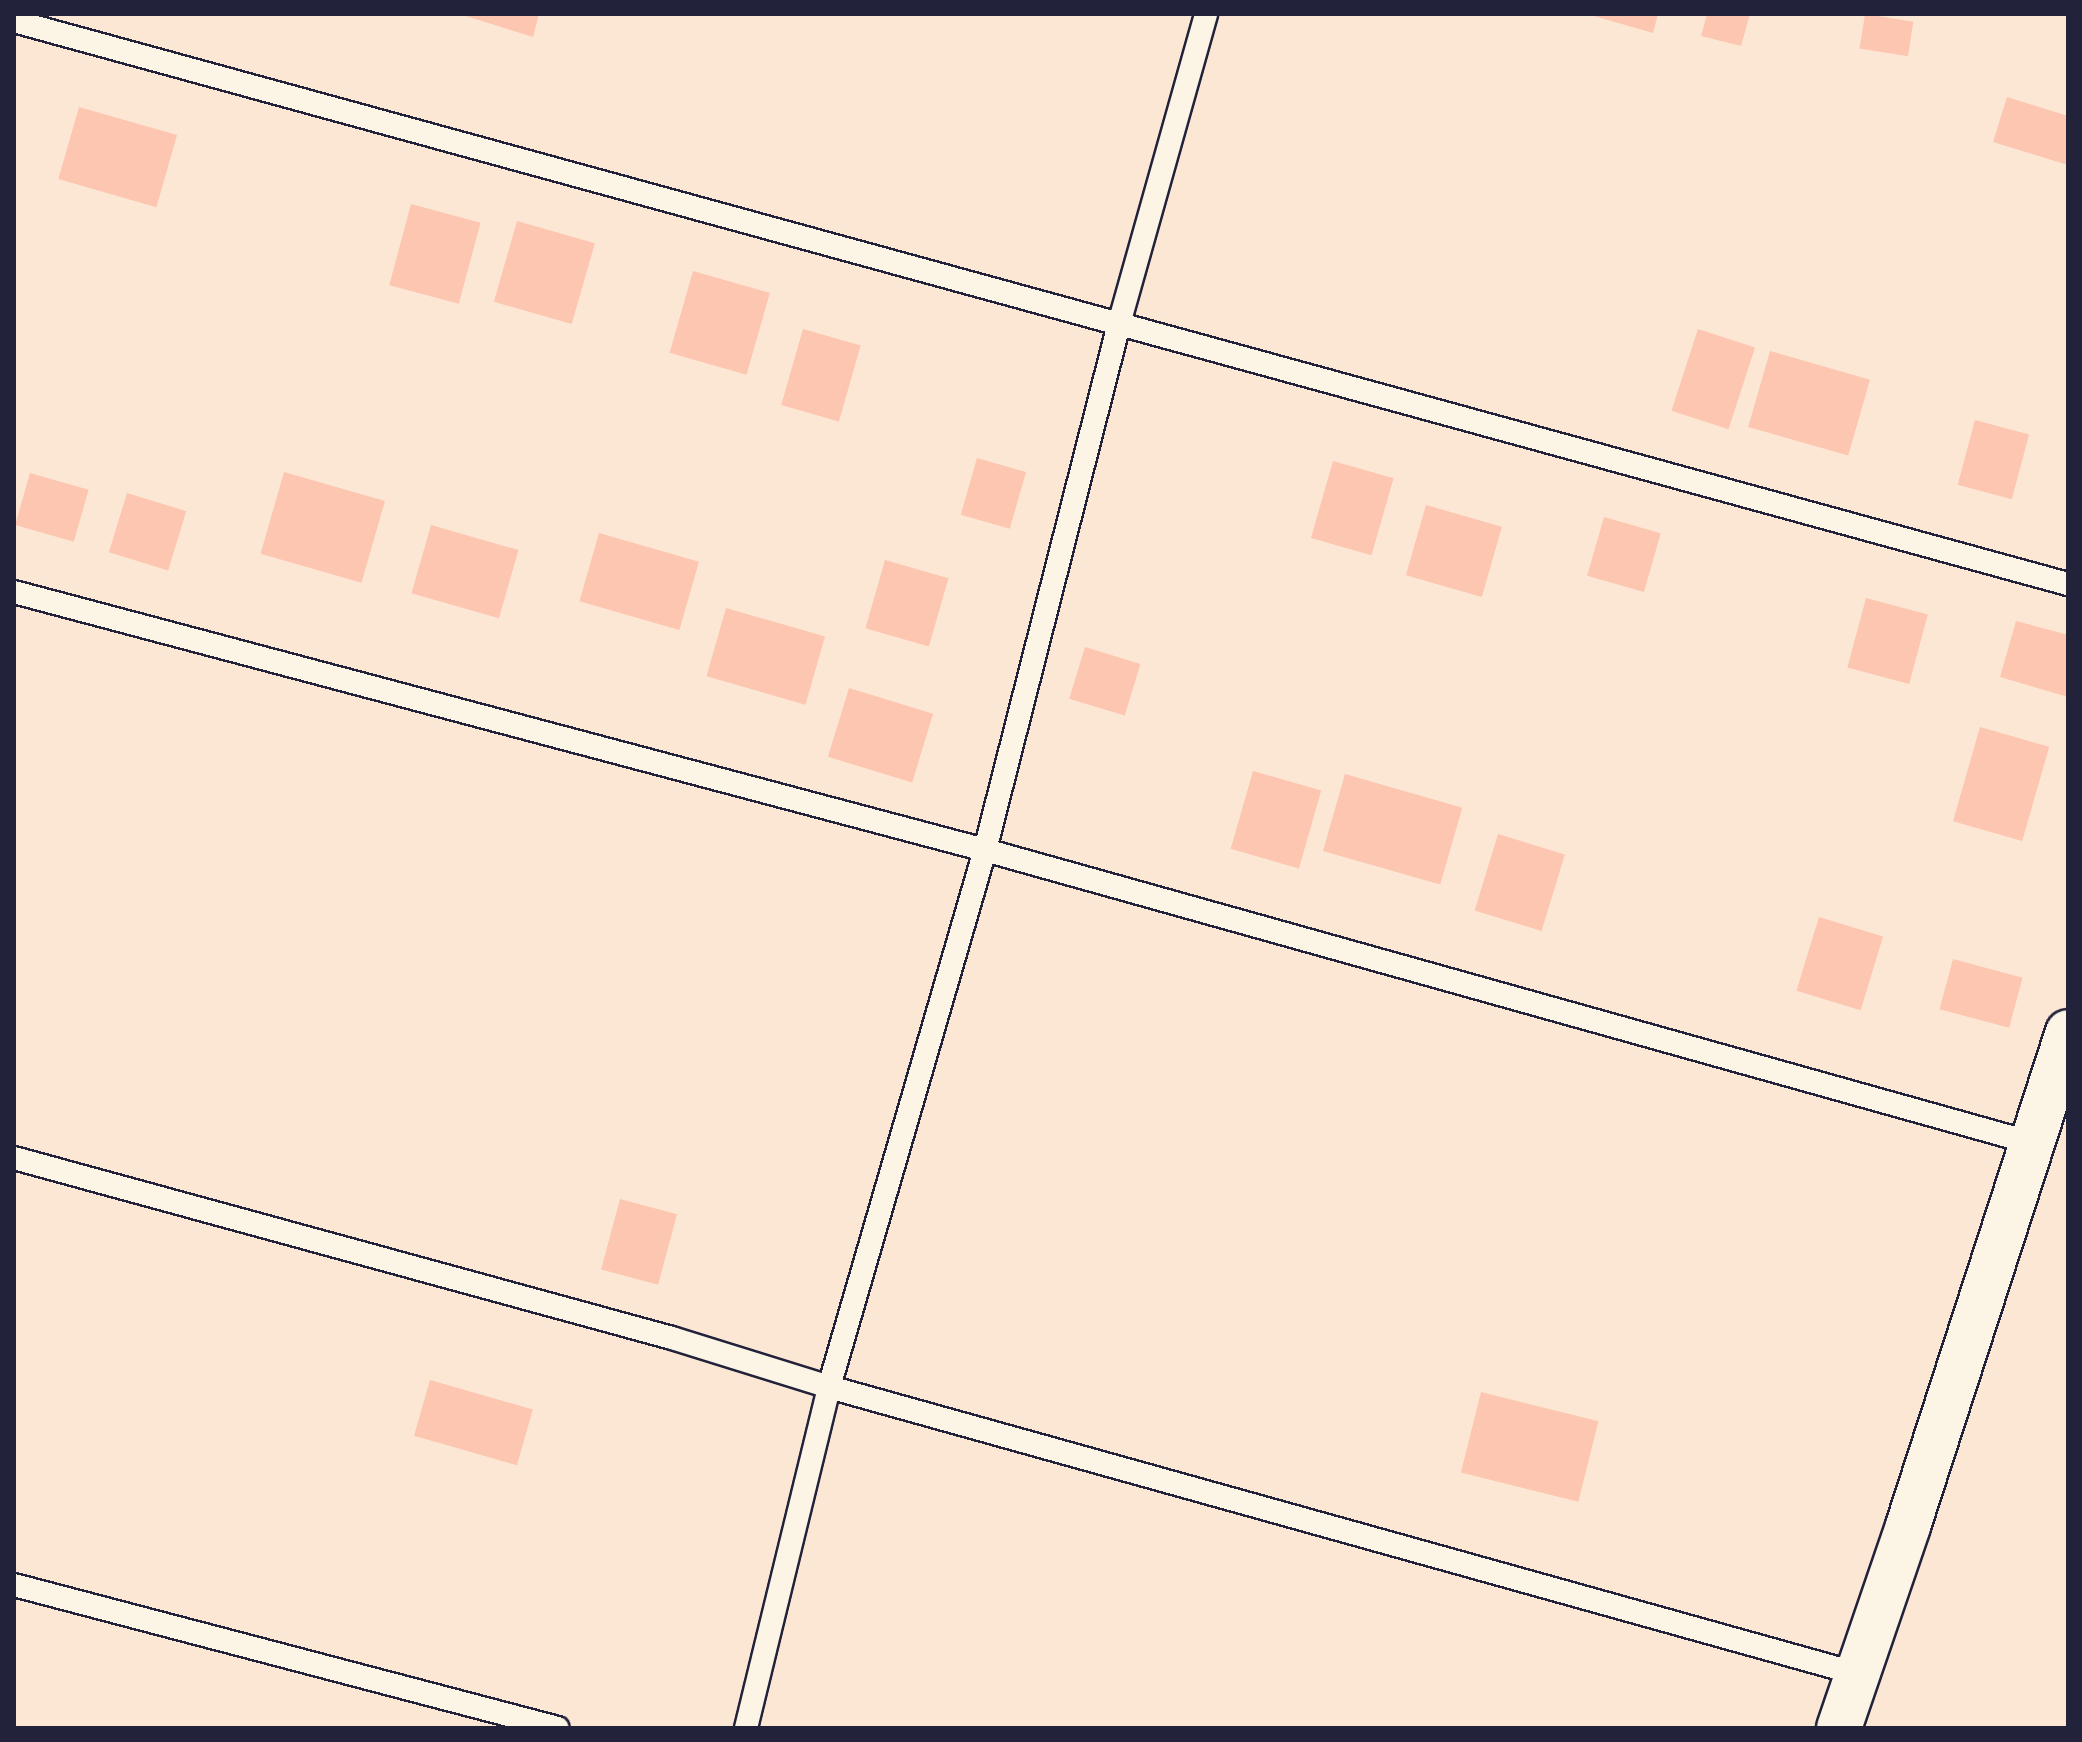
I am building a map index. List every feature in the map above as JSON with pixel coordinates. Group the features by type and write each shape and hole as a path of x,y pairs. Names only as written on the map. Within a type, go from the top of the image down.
{"street":[{"path":"1839,1728 2068,1032"}],"lane":[{"path":"746,1728 829,1387 985,850 1119,324 1206,14"},
{"path":"14,21 2068,584"},
{"path":"14,592 985,850 2032,1143"},
{"path":"14,1158 672,1338 829,1387 1858,1674"},
{"path":"14,1585 558,1728"}],"building":[{"path":"459,14 539,14 533,37"},
{"path":"1587,14 1658,14 1653,33"},
{"path":"1707,14 1750,14 1741,46 1701,36"},
{"path":"1865,14 1913,22 1908,56 1860,49"},
{"path":"2007,97 2068,116 2068,165 1993,142"},
{"path":"79,107 177,135 156,207 58,179"},
{"path":"411,204 481,223 459,304 389,285"},
{"path":"517,221 595,243 572,324 494,302"},
{"path":"693,271 770,293 746,375 670,353"},
{"path":"803,329 861,346 839,421 781,405"},
{"path":"1698,329 1755,348 1728,429 1671,411"},
{"path":"1770,351 1870,380 1848,456 1748,427"},
{"path":"1975,420 2029,434 2012,499 1958,485"},
{"path":"977,458 1026,472 1010,529 961,515"},
{"path":"1333,461 1394,478 1372,555 1311,538"},
{"path":"284,472 385,501 362,583 261,554"},
{"path":"30,473 89,490 74,542 15,525"},
{"path":"127,493 186,511 168,570 109,552"},
{"path":"1426,505 1502,527 1482,597 1406,575"},
{"path":"1604,517 1661,533 1644,592 1587,576"},
{"path":"431,525 518,550 499,618 411,593"},
{"path":"599,533 699,562 679,630 579,601"},
{"path":"885,560 948,578 929,646 865,628"},
{"path":"1866,598 1928,615 1909,684 1847,668"},
{"path":"726,608 825,636 805,705 706,676"},
{"path":"2016,621 2068,635 2068,697 2000,677"},
{"path":"1085,647 1140,664 1125,716 1069,699"},
{"path":"849,688 933,714 912,783 828,757"},
{"path":"1980,727 2049,747 2022,841 1953,821"},
{"path":"1253,771 1321,791 1299,868 1231,849"},
{"path":"1345,774 1462,808 1440,885 1323,851"},
{"path":"1498,834 1565,854 1542,931 1475,911"},
{"path":"1819,917 1883,937 1861,1010 1796,991"},
{"path":"1953,959 2023,978 2009,1028 1940,1009"},
{"path":"620,1199 677,1214 658,1285 601,1270"},
{"path":"430,1380 533,1409 517,1465 414,1436"},
{"path":"1481,1392 1598,1421 1578,1502 1461,1473"}]}
